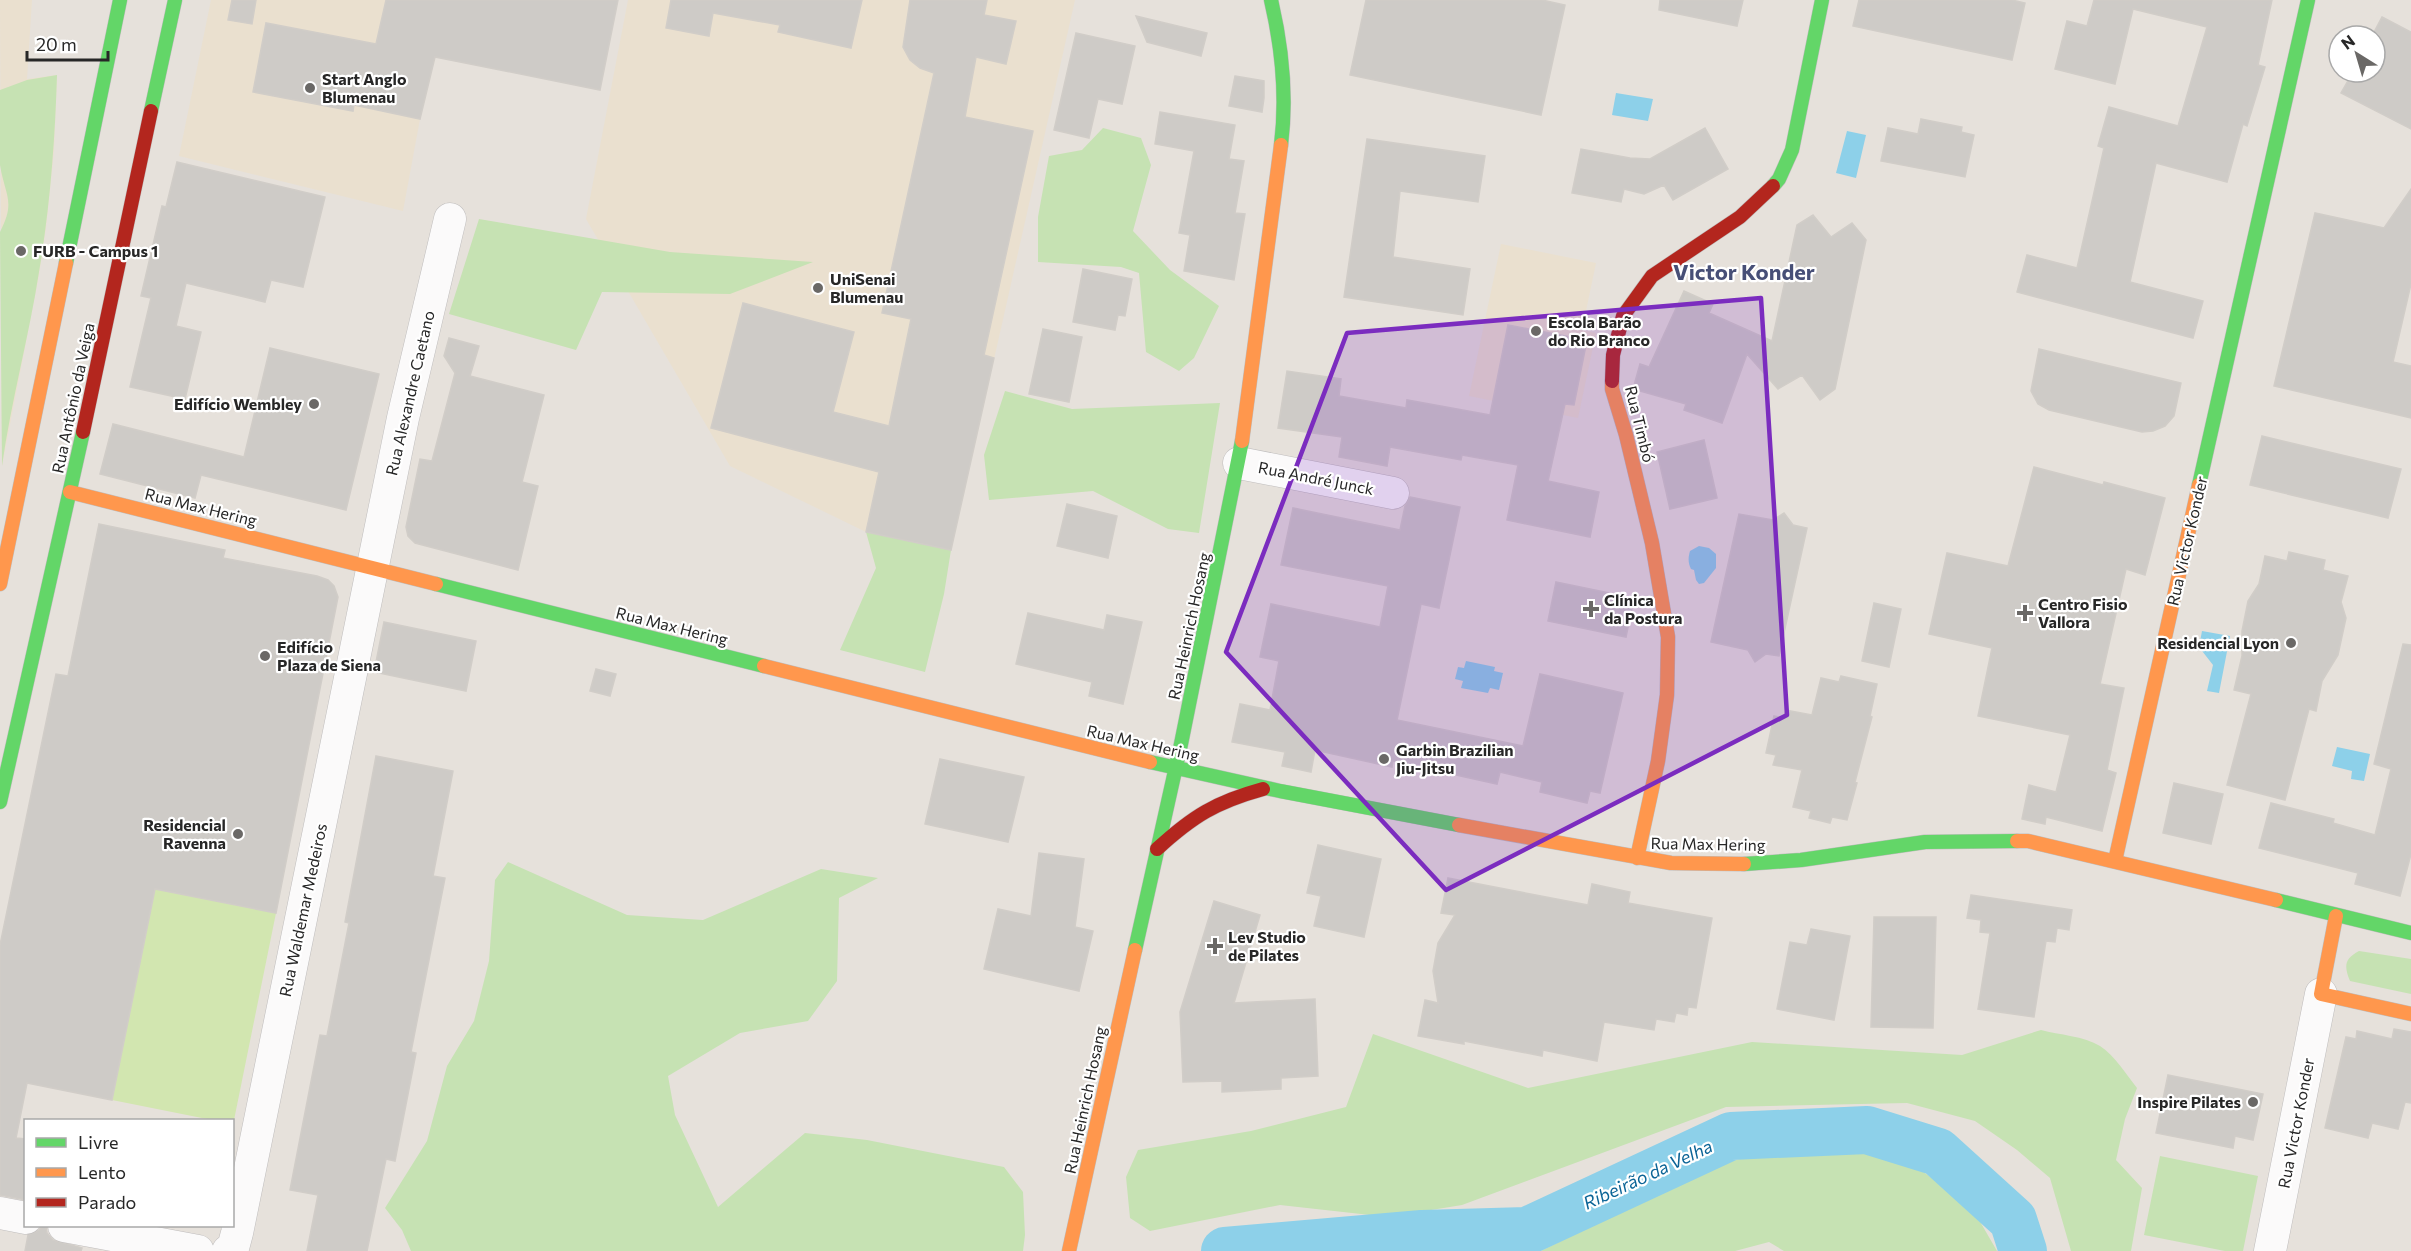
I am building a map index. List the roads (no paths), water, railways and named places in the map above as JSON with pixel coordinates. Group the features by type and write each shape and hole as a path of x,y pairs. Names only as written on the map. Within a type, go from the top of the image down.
{"main road":[{"name":"Rua Antônio da Veiga","path":"0,584 25,481 120,0"},
{"name":"Rua Antônio da Veiga","path":"0,802 65,490 175,0"},
{"name":"Rua Heinrich Hosang","path":"1069,1251 1176,769 1239,463 1282,128 1284,77 1271,0"},
{"name":"Rua Timbó","path":"1637,858 1661,739 1667,695 1668,637 1652,543 1626,435 1612,389 1613,354 1623,316 1652,276 1740,217 1779,178 1792,150 1822,0"},
{"name":"Rua Victor Konder","path":"2115,861 2308,0"},
{"name":"Rua Max Hering","path":"65,490 1176,769 1637,858 1671,863 1738,864 1801,860 1925,842 1977,840 2028,842 2115,861"},
{"name":"Rua Max Hering","path":"1157,849 1185,822 1208,806 1266,788"},
{"path":"2115,861 2411,933"},
{"path":"2336,916 2321,994 2411,1014"}],"street":[{"name":"Rua Alexandre Caetano","path":"372,567 403,418 450,219"},
{"name":"Rua André Junck","path":"1239,463 1393,493"},
{"name":"Rua Waldemar Medeiros","path":"228,1251 232,1248 237,1233 372,567"},
{"name":"Rua Victor Konder","path":"2270,1251 2321,994"},
{"path":"0,1213 24,1218"},
{"path":"69,1227 198,1251"}],"water":[{"path":"1616,93 1653,99 1648,121 1612,115"},
{"path":"1847,131 1866,135 1856,178 1836,173"},
{"path":"1699,546 1709,548 1716,554 1716,568 1704,583 1699,584 1689,560 1690,551"},
{"path":"2202,631 2230,636 2219,693 2207,691 2213,665 2199,647"},
{"path":"1466,661 1495,667 1494,671 1503,673 1499,690 1490,688 1488,693 1461,688 1463,681 1455,679 1458,667 1464,668"},
{"path":"2337,747 2370,754 2364,781 2351,779 2352,771 2332,766"}],"waterway":[{"name":"Ribeirão da Velha","path":"1225,1251 1422,1234 1527,1231 1731,1136 1867,1130 1938,1152 2013,1220 2023,1251"}],"place":[{"name":"Start Anglo Blumenau","path":"310,88"},
{"name":"FURB - Campus 1","path":"21,251"},
{"name":"UniSenai Blumenau","path":"818,288"},
{"name":"Escola Barão do Rio Branco","path":"1536,331"},
{"name":"Edifício Wembley","path":"314,404"},
{"name":"Clínica da Postura","path":"1591,609"},
{"name":"Centro Fisio Vallora","path":"2025,613"},
{"name":"Residencial Lyon","path":"2291,643"},
{"name":"Edifício Plaza de Siena","path":"265,656"},
{"name":"Garbin Brazilian Jiu-Jitsu","path":"1384,759"},
{"name":"Residencial Ravenna","path":"238,834"},
{"name":"Lev Studio de Pilates","path":"1215,946"},
{"name":"Inspire Pilates","path":"2253,1102"}],"district":[{"name":"Victor Konder","path":"1744,272"}]}
